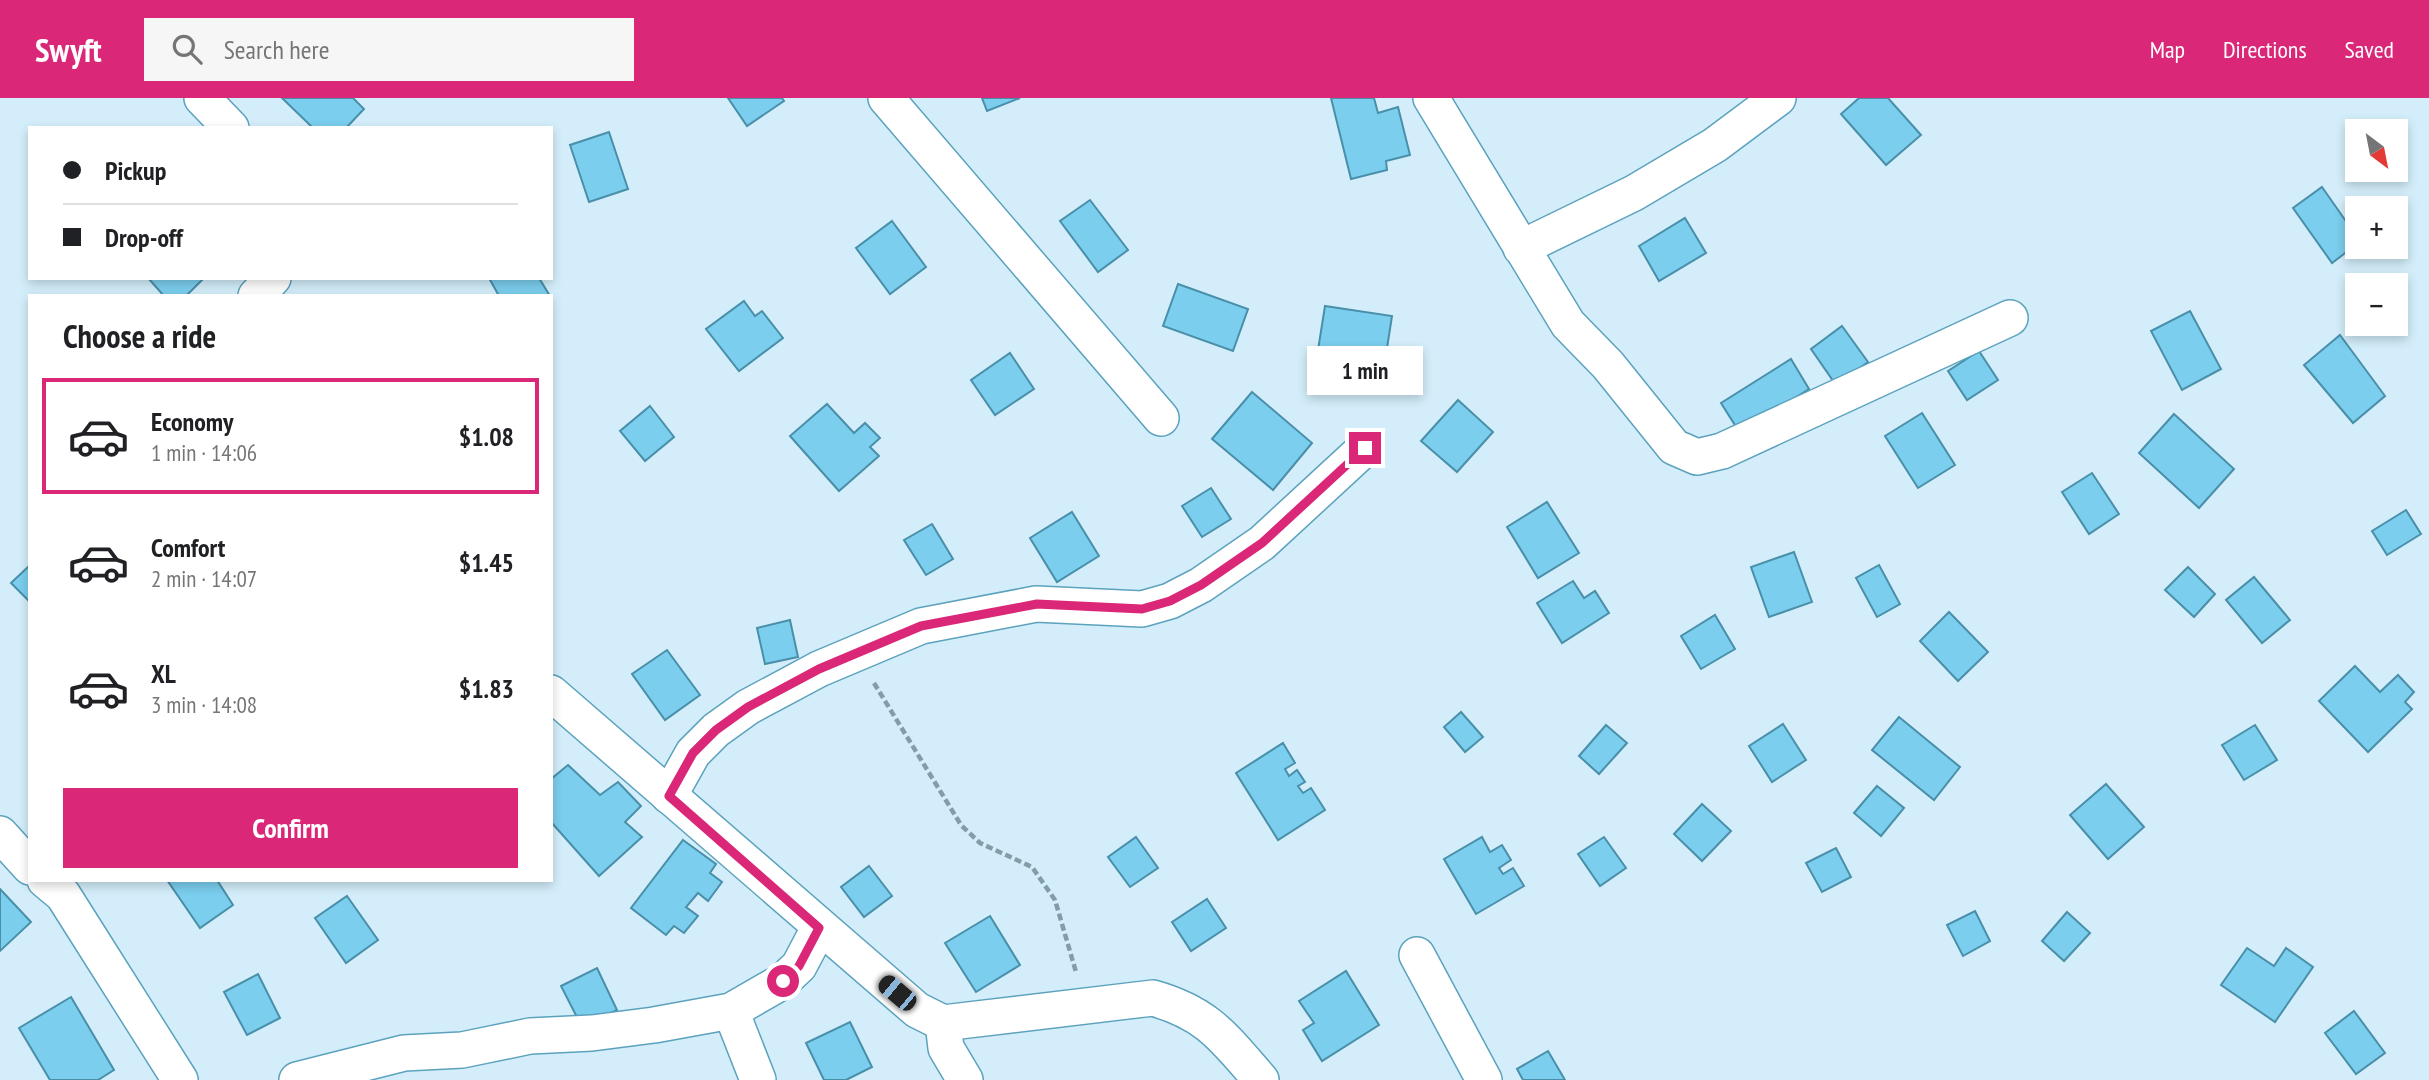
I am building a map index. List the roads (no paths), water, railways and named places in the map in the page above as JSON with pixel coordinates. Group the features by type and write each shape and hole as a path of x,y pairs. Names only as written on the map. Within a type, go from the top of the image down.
{"street":[{"path":"202,98 229,126"},
{"path":"886,98 1161,418"},
{"path":"1431,98 1568,324 1608,365 1674,447 1697,457 1722,451 2010,318"},
{"path":"1521,248 1634,193 1715,145 1778,98"},
{"path":"258,294 271,280"},
{"path":"669,796 693,753 716,730 748,707 819,669 921,626 1037,604 1142,609 1170,601 1201,585 1262,543 1365,448"},
{"path":"553,695 916,1010 943,1023 1153,998 1184,1007 1218,1030 1261,1080"},
{"path":"0,834 28,865"},
{"path":"47,882 63,895 180,1080"},
{"path":"298,1080 404,1053 462,1050 530,1036 629,1028 731,1011 783,981 799,966 819,928"},
{"path":"1417,955 1484,1080"},
{"path":"731,1011 758,1080"},
{"path":"943,1023 946,1048 965,1080"}]}
